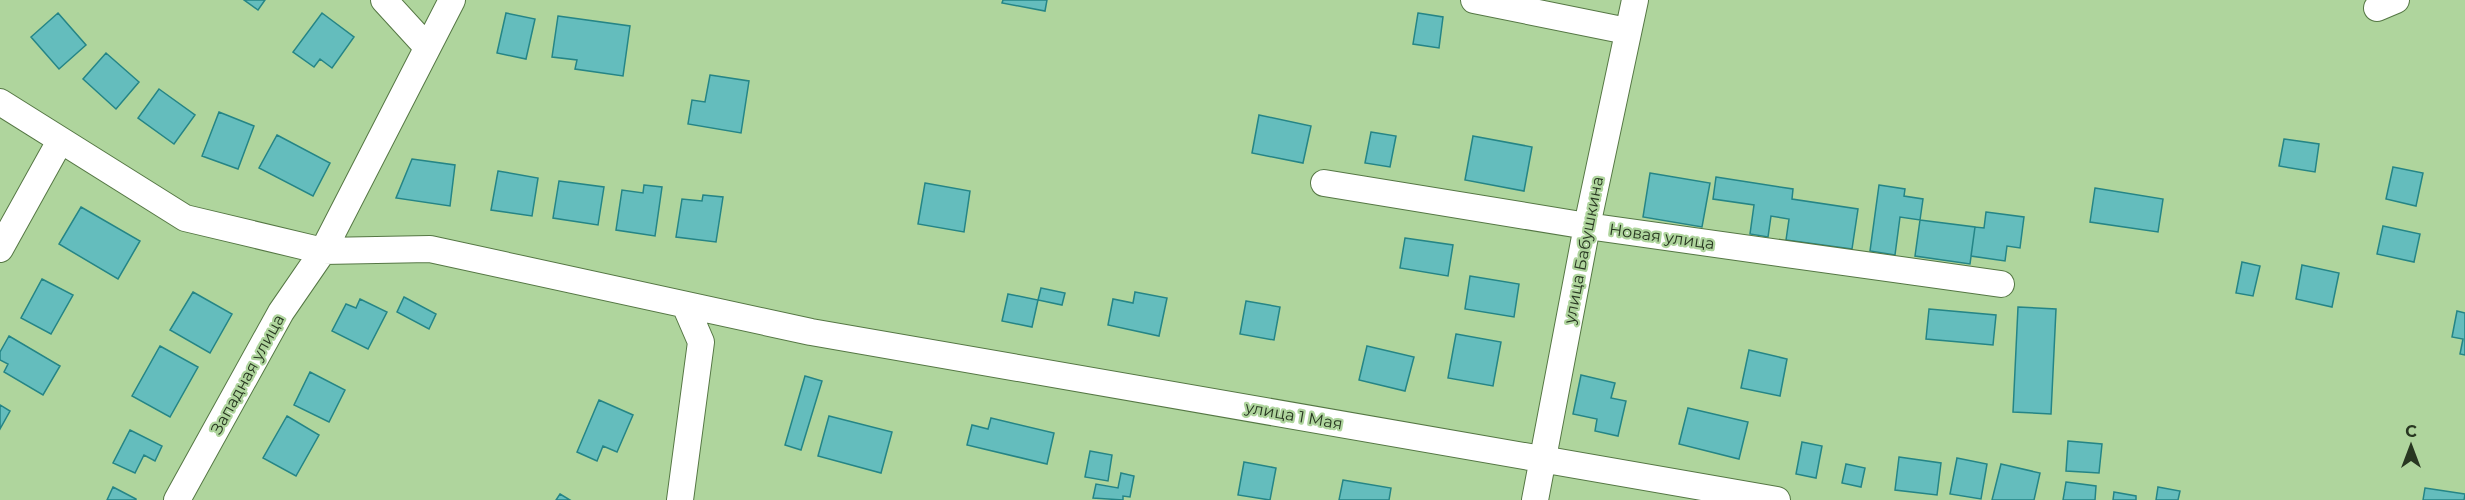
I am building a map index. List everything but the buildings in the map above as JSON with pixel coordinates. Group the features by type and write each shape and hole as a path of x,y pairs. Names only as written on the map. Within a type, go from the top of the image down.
{"street":[{"path":"384,0 427,47"},
{"name":"Западная улица","path":"177,500 281,312 323,250 452,0"},
{"path":"1474,0 1627,31"},
{"name":"улица Бабушкина","path":"1535,500 1587,226 1635,0"},
{"name":"улица 1 Мая","path":"0,102 185,218 323,250 430,249 811,332 1777,500"},
{"path":"0,249 60,141"},
{"name":"Новая улица","path":"1324,183 1587,226 2001,284"},
{"path":"680,500 702,342 685,306"}]}
